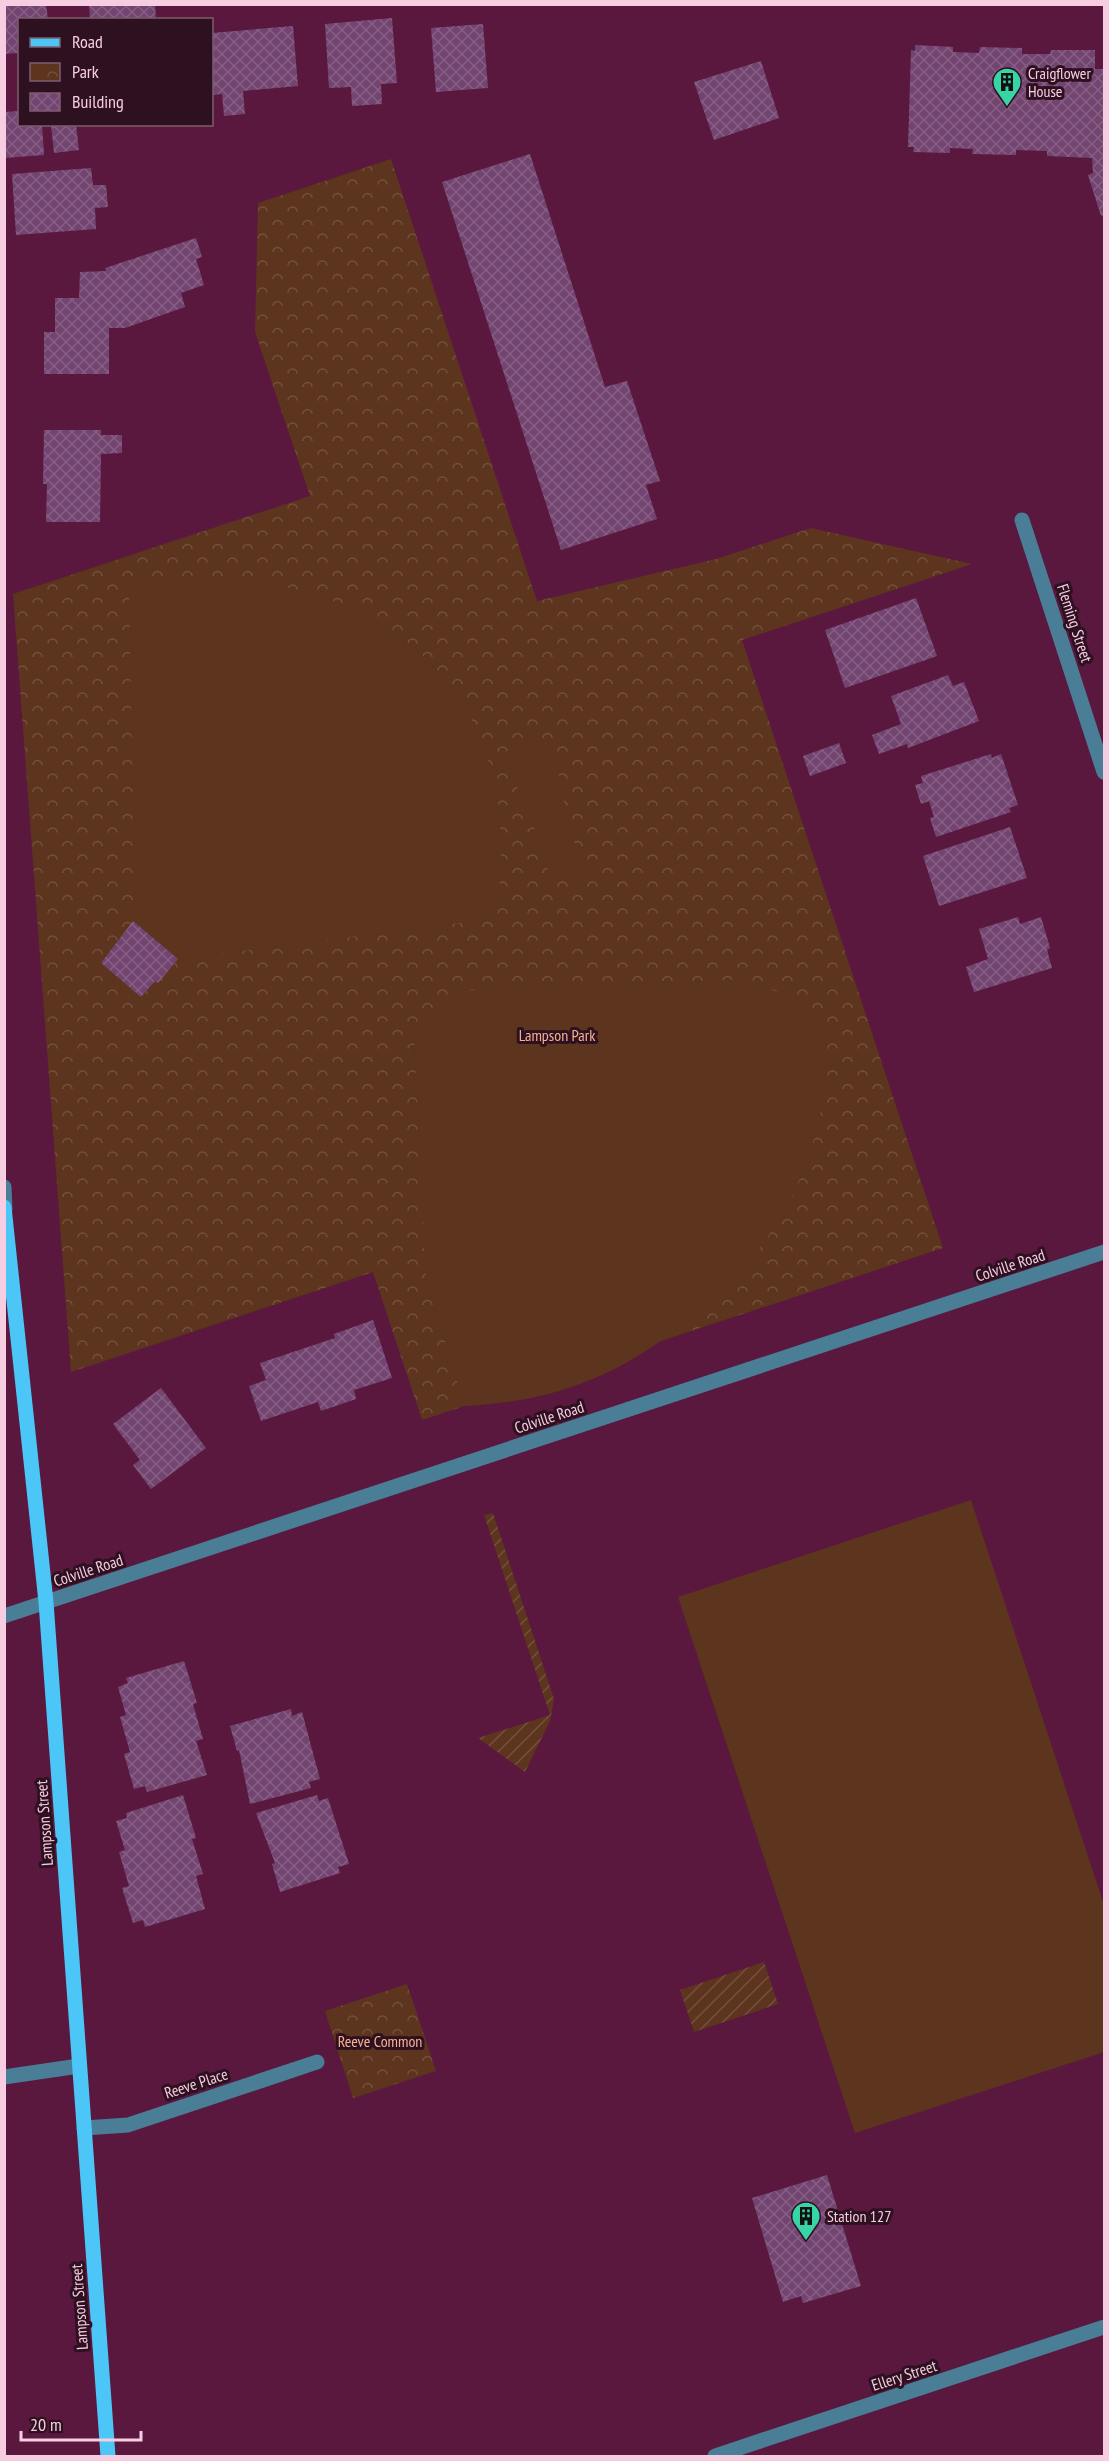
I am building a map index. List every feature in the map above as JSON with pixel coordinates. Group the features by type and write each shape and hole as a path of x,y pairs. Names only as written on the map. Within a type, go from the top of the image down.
{"main road":[{"name":"Lampson Street","path":"5,1208 46,1602 108,2457"}],"street":[{"name":"Fleming Street","path":"1022,520 1104,772"},
{"name":"Lampson Street","path":"4,1187 5,1208"},
{"name":"Colville Road","path":"4,1616 1104,1252"},
{"name":"Reeve Place","path":"84,2128 128,2125 317,2062"},
{"path":"4,2077 79,2066"},
{"name":"Ellery Street","path":"715,2457 1104,2327"}],"green space":[{"name":"Lampson Park","path":"391,159 537,601 716,559 811,528 972,564 742,640 943,1248 422,1420 373,1272 71,1372 13,594 310,496 255,332 258,203"},
{"path":"193,576 245,580 295,589 341,605 384,626 422,655 454,690 478,734 495,786 501,835 497,918 178,959 135,923 129,583"},
{"path":"552,739 567,818 583,873 552,882 534,827 503,753"},
{"path":"750,979 824,1015 826,1050 821,1110 812,1145 800,1177 768,1237 724,1289 699,1312 643,1353 577,1385 514,1401 465,1406 426,1280 414,1036 456,991"},
{"path":"971,1500 1104,1905 1104,2052 855,2133 678,1597"},
{"path":"493,1513 554,1699 550,1721 525,1772 478,1738 550,1715 484,1515"},
{"path":"764,1962 778,2004 694,2032 680,1990"},
{"name":"Reeve Common","path":"407,1984 436,2071 353,2098 325,2011"}],"building":[{"path":"4,4 46,4 48,18 18,18 18,53 4,54"},
{"path":"89,4 155,4 156,18 90,18"},
{"path":"392,18 397,83 381,84 382,104 352,106 351,87 329,88 325,24"},
{"path":"483,24 488,88 436,92 431,28"},
{"path":"293,26 298,86 243,91 245,114 224,116 222,94 213,95 213,33"},
{"name":"Craigflower House","path":"915,45 953,47 953,52 979,53 980,47 1022,48 1022,54 1050,54 1051,50 1095,50 1095,69 1104,69 1104,215 1101,216 1088,175 1093,173 1092,158 1047,156 1047,151 1016,150 1016,155 972,154 973,149 950,148 950,153 913,152 914,147 908,147 911,50 915,51"},
{"path":"761,61 779,118 714,140 694,82"},
{"path":"18,111 18,126 42,126 44,155 4,158 4,112"},
{"path":"51,126 76,126 79,150 54,153"},
{"path":"530,154 605,387 627,381 660,481 646,485 657,519 561,550 442,182"},
{"path":"91,168 93,185 106,185 108,207 95,208 96,229 16,235 12,174"},
{"path":"196,238 202,257 196,259 204,285 181,293 185,307 125,328 109,328 109,374 44,374 44,332 55,332 55,298 79,298 80,272 106,271 105,268"},
{"path":"44,430 101,430 101,435 122,435 122,453 101,454 100,522 46,522 47,484 43,484"},
{"path":"916,598 937,656 845,688 825,630"},
{"path":"948,675 953,686 964,682 979,721 908,748 907,744 879,754 872,735 901,724 891,696"},
{"path":"839,743 846,763 810,776 803,756"},
{"path":"991,754 992,758 1001,754 1018,805 1009,808 1011,812 936,837 930,818 934,817 929,801 921,804 915,785 923,783 921,776"},
{"path":"1010,827 1027,878 939,906 923,856"},
{"path":"1018,917 1020,924 1041,917 1050,948 1047,950 1052,968 974,992 966,967 988,959 979,929"},
{"path":"133,921 178,959 158,983 155,981 141,997 101,963"},
{"path":"373,1320 392,1378 354,1390 356,1399 321,1411 318,1402 261,1421 249,1386 266,1380 260,1363 335,1338 334,1334"},
{"path":"161,1388 206,1448 151,1489 133,1465 140,1460 113,1424"},
{"path":"184,1661 197,1703 193,1704 203,1739 196,1741 207,1775 147,1792 145,1786 134,1789 124,1754 130,1752 120,1717 126,1715 118,1687 128,1683 126,1678"},
{"path":"291,1709 292,1716 302,1712 320,1779 309,1782 311,1788 250,1804 239,1750 237,1751 230,1726"},
{"path":"183,1795 196,1838 192,1839 203,1874 196,1876 205,1909 145,1927 143,1920 133,1923 122,1888 129,1886 119,1852 125,1850 116,1821 127,1818 126,1813"},
{"path":"317,1795 319,1801 328,1798 349,1864 338,1867 340,1873 280,1892 272,1864 275,1863 256,1813"},
{"name":"Station 127","path":"827,2175 861,2286 803,2303 801,2296 783,2302 752,2198"}],"place":[{"name":"Craigflower House","path":"1007,108"},
{"name":"Station 127","path":"806,2242"}]}
